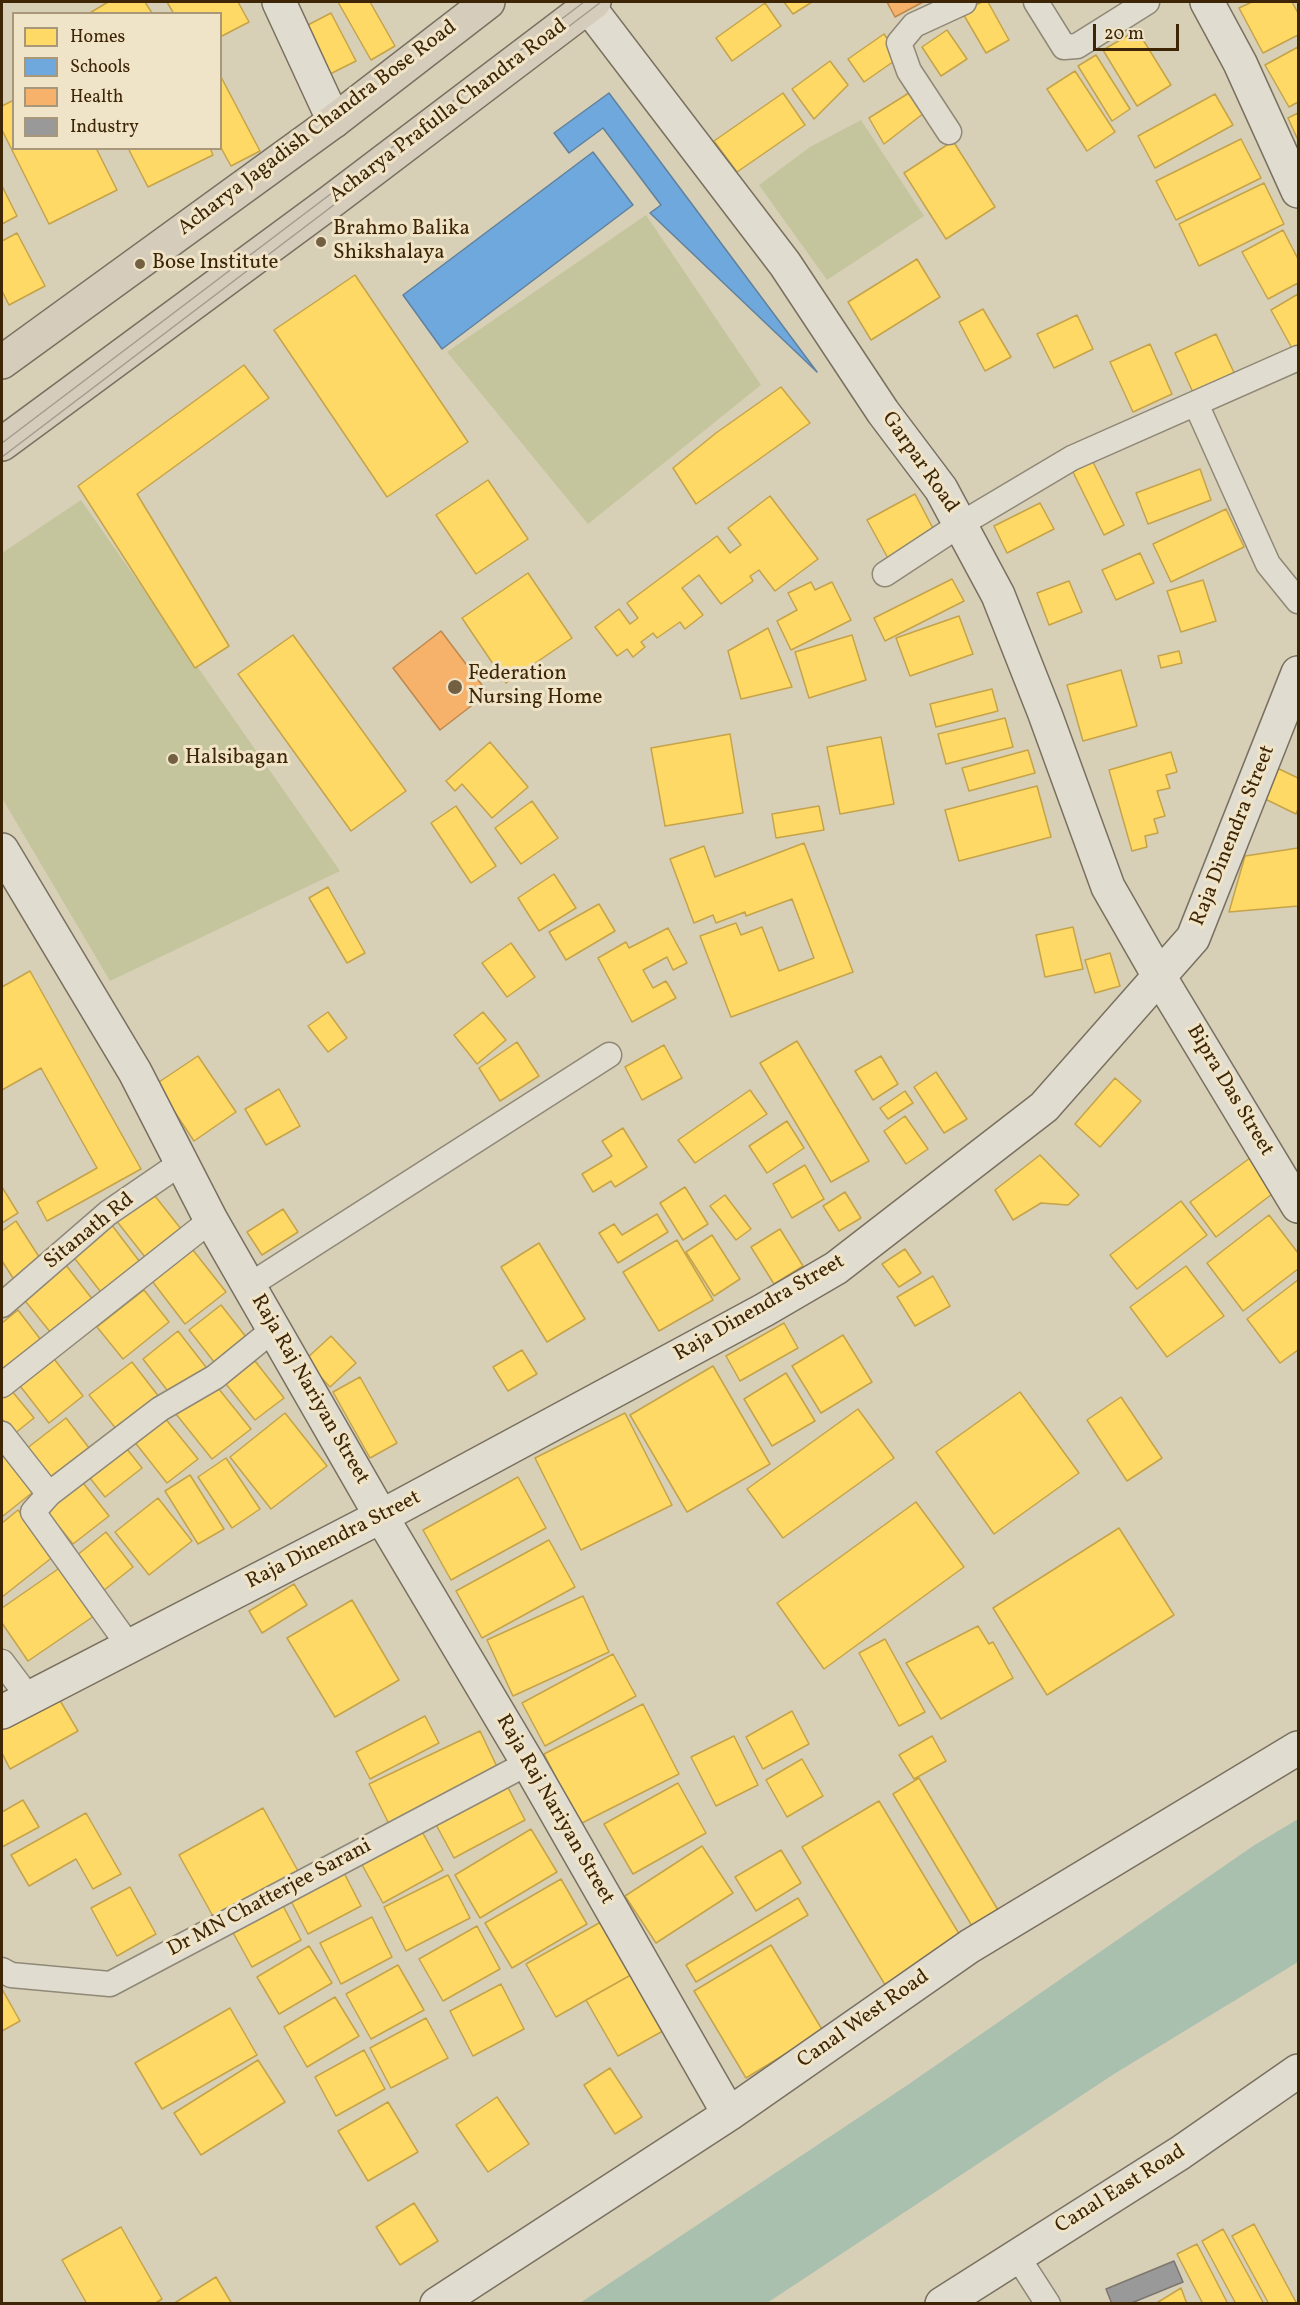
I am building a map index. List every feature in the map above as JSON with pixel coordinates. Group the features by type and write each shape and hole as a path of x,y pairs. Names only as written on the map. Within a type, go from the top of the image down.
{"main road":[{"name":"Acharya Jagadish Chandra Bose Road","path":"2,362 334,121 480,4"},
{"name":"Acharya Prafulla Chandra Road","path":"2,444 329,203 586,6"}],"street":[{"path":"279,2 334,121"},
{"path":"949,132 909,71 899,43 914,25 964,2"},
{"path":"1036,2 1064,47 1077,46 1147,2"},
{"path":"1207,2 1240,63 1299,191"},
{"name":"Garpar Road","path":"586,6 785,264 883,412 942,489 998,595 1045,714 1108,887 1159,976"},
{"path":"885,574 961,524 1072,458 1299,358"},
{"path":"1196,404 1268,564 1299,602"},
{"name":"Raja Dinendra Street","path":"15,1705 381,1516 753,1316 836,1268 1044,1107 1193,938 1299,673"},
{"name":"Raja Raj Nariyan Street","path":"2,850 135,1072 212,1221 273,1329 528,1763 729,2115"},
{"name":"Bipra Das Street","path":"1159,976 1299,1206"},
{"path":"250,1285 609,1055"},
{"name":"Sitanath Rd","path":"2,1305 108,1213 181,1163"},
{"path":"2,1385 212,1221"},
{"path":"129,1646 33,1512 49,1494 160,1409 215,1377 273,1329"},
{"path":"2,1434 49,1494"},
{"path":"2,1662 15,1705"},
{"name":"Canal West Road","path":"437,2304 729,2115 970,1946 1299,1748"},
{"name":"Dr MN Chatterjee Sarani","path":"2,1970 11,1975 110,1984 528,1763"},
{"name":"Canal East Road","path":"942,2304 1180,2153 1299,2071"},
{"path":"1017,2256 1048,2304"}],"shaded area":[{"path":"861,120 924,216 827,280 759,185 810,147"},
{"path":"646,215 761,385 588,524 447,352"},
{"path":"81,500 340,871 110,981 2,798 2,553"},
{"path":"1298,1819 1298,1962 1114,2074 767,2303 580,2303 906,2086 1253,1846"}],"building: Homes":[{"path":"108,2 145,2 151,12 91,12"},
{"path":"167,2 238,2 249,22 222,36 222,12 173,12"},
{"path":"338,2 370,2 395,46 371,60"},
{"path":"784,2 812,2 793,14"},
{"path":"982,2 988,2 1009,40 986,53 962,12"},
{"path":"1252,2 1292,2 1298,13 1298,35 1263,53 1239,8"},
{"path":"765,3 781,26 732,61 716,38"},
{"path":"331,13 356,61 330,74 306,26"},
{"path":"947,30 967,59 941,76 922,47"},
{"path":"1137,30 1171,85 1137,106 1103,50"},
{"path":"884,34 900,57 864,82 848,59"},
{"path":"1298,47 1298,102 1289,107 1265,65"},
{"path":"1096,55 1130,109 1112,121 1078,66"},
{"path":"830,61 848,85 814,119 792,89"},
{"path":"1075,71 1115,132 1087,151 1047,89"},
{"path":"222,79 260,151 231,166 222,150"},
{"path":"912,91 924,113 884,144 869,118"},
{"path":"783,93 805,125 737,172 714,141"},
{"path":"1215,94 1233,125 1155,168 1138,136"},
{"path":"12,101 12,150 2,130 2,106"},
{"path":"1298,113 1298,140 1288,118"},
{"path":"1241,139 1261,178 1176,220 1156,181"},
{"path":"953,141 995,207 946,239 904,173"},
{"path":"12,150 97,150 117,190 49,224"},
{"path":"129,150 211,150 213,155 148,187"},
{"path":"1264,183 1284,224 1199,266 1179,224"},
{"path":"2,186 17,216 2,224"},
{"path":"1283,230 1298,259 1298,283 1268,299 1242,252"},
{"path":"17,233 45,286 9,305 2,291 2,241"},
{"path":"917,259 940,297 871,340 848,302"},
{"path":"355,275 468,442 387,497 274,330"},
{"path":"1298,294 1298,347 1293,350 1271,310"},
{"path":"983,309 1011,357 985,371 959,322"},
{"path":"1077,315 1093,349 1054,368 1037,334"},
{"path":"1216,334 1237,379 1196,399 1175,353"},
{"path":"1150,344 1172,394 1133,412 1110,362"},
{"path":"244,365 269,398 137,494 229,646 195,668 78,486"},
{"path":"781,387 810,423 696,504 673,468 716,433"},
{"path":"1092,460 1124,525 1104,535 1072,470"},
{"path":"1200,469 1211,500 1148,524 1136,493"},
{"path":"488,480 528,539 476,574 436,515"},
{"path":"915,494 936,534 889,560 867,520"},
{"path":"770,496 818,559 775,591 759,570 750,576 753,581 721,604 699,575 682,588 703,615 685,629 680,622 657,638 653,633 641,642 645,647 633,657 627,649 617,656 595,627 619,609 630,624 638,618 627,603 717,536 730,553 741,545 728,528"},
{"path":"1040,503 1054,529 1007,553 994,526"},
{"path":"1226,509 1244,547 1171,582 1153,544"},
{"path":"1140,553 1154,583 1116,600 1102,570"},
{"path":"528,573 572,638 506,683 462,618"},
{"path":"952,579 964,601 885,641 874,618"},
{"path":"1203,580 1216,621 1181,632 1167,591"},
{"path":"1069,581 1082,612 1049,625 1037,593"},
{"path":"811,582 815,590 832,582 851,620 791,650 777,621 797,610 788,593"},
{"path":"959,616 973,654 910,676 896,638"},
{"path":"768,628 792,687 741,699 728,651"},
{"path":"293,635 406,791 351,831 238,674"},
{"path":"852,635 866,680 809,698 795,652"},
{"path":"1179,651 1182,663 1161,668 1158,656"},
{"path":"1121,670 1137,726 1083,741 1067,685"},
{"path":"992,689 998,711 936,727 930,704"},
{"path":"1005,718 1013,747 946,764 938,734"},
{"path":"730,734 743,813 665,826 651,748"},
{"path":"881,737 894,804 840,814 827,747"},
{"path":"490,742 528,787 492,818 462,784 455,791 446,781"},
{"path":"1028,750 1035,773 969,791 962,768"},
{"path":"1171,752 1177,772 1166,775 1170,788 1157,791 1165,816 1154,819 1158,833 1145,836 1147,847 1132,851 1109,770"},
{"path":"1275,767 1298,778 1296,814 1261,797"},
{"path":"1037,786 1051,837 959,861 945,810"},
{"path":"532,801 558,838 521,864 495,828"},
{"path":"456,806 496,866 471,883 431,823"},
{"path":"819,806 824,830 776,838 772,814"},
{"path":"804,843 853,972 731,1017 700,936 736,923 741,935 762,927 779,971 814,958 792,899 746,916 745,912 716,923 713,915 694,923 670,859 704,846 715,877"},
{"path":"1298,848 1298,906 1229,912 1245,856"},
{"path":"554,874 576,908 539,931 518,898"},
{"path":"328,887 365,953 347,963 309,898"},
{"path":"599,904 615,931 566,960 549,932"},
{"path":"1073,927 1083,969 1045,977 1036,935"},
{"path":"668,928 687,963 673,970 667,957 643,970 653,988 666,981 676,998 632,1022 598,958 626,942 629,948"},
{"path":"511,943 535,977 507,997 482,963"},
{"path":"1110,953 1120,986 1095,993 1085,960"},
{"path":"30,971 141,1169 47,1221 37,1202 97,1168 41,1068 2,1090 2,987"},
{"path":"328,1012 347,1038 328,1052 308,1026"},
{"path":"483,1012 506,1040 477,1064 454,1035"},
{"path":"797,1041 869,1161 831,1182 760,1063"},
{"path":"517,1042 539,1076 500,1101 479,1068"},
{"path":"664,1045 682,1078 642,1100 625,1067"},
{"path":"198,1056 236,1112 194,1141 156,1084"},
{"path":"881,1056 898,1084 873,1100 855,1071"},
{"path":"936,1072 967,1119 944,1133 914,1087"},
{"path":"1115,1078 1141,1101 1100,1147 1075,1124"},
{"path":"279,1089 300,1126 266,1145 245,1109"},
{"path":"750,1090 767,1114 695,1163 678,1140"},
{"path":"905,1091 913,1103 888,1119 880,1108"},
{"path":"905,1116 928,1149 906,1164 884,1131"},
{"path":"787,1121 804,1148 767,1173 749,1146"},
{"path":"623,1128 647,1167 615,1187 611,1181 593,1192 582,1174 612,1156 602,1141"},
{"path":"1040,1155 1079,1195 1068,1205 1041,1203 1013,1220 995,1190"},
{"path":"1250,1158 1276,1191 1216,1237 1190,1202"},
{"path":"805,1165 824,1199 792,1218 773,1184"},
{"path":"2,1187 18,1213 2,1223"},
{"path":"685,1187 708,1224 683,1240 660,1203"},
{"path":"151,1191 185,1234 149,1262 115,1219"},
{"path":"845,1192 861,1218 839,1231 823,1206"},
{"path":"725,1195 751,1229 736,1240 710,1206"},
{"path":"1181,1201 1207,1235 1137,1289 1110,1255"},
{"path":"283,1209 298,1232 262,1255 247,1232"},
{"path":"657,1214 668,1232 618,1263 599,1233 614,1224 622,1235"},
{"path":"1269,1215 1298,1253 1298,1269 1243,1311 1207,1263"},
{"path":"16,1221 43,1263 15,1281 2,1261 2,1231"},
{"path":"111,1224 143,1266 104,1296 72,1255"},
{"path":"780,1229 803,1266 774,1284 751,1247"},
{"path":"712,1235 740,1279 714,1296 686,1252"},
{"path":"677,1240 713,1300 659,1331 623,1272"},
{"path":"539,1243 585,1319 547,1342 501,1267"},
{"path":"189,1245 226,1292 185,1324 149,1277"},
{"path":"905,1249 921,1273 899,1287 882,1264"},
{"path":"65,1264 97,1305 55,1338 22,1297"},
{"path":"1186,1266 1224,1316 1167,1357 1130,1307"},
{"path":"933,1276 950,1306 915,1326 897,1297"},
{"path":"1298,1280 1298,1350 1280,1363 1247,1319"},
{"path":"144,1290 169,1322 123,1359 97,1327"},
{"path":"221,1305 250,1342 218,1367 189,1330"},
{"path":"18,1310 44,1344 6,1374 2,1369 2,1323"},
{"path":"784,1323 798,1348 740,1381 726,1356"},
{"path":"178,1331 209,1371 174,1399 143,1359"},
{"path":"843,1335 872,1382 821,1413 792,1366"},
{"path":"331,1336 356,1363 330,1387 305,1360"},
{"path":"522,1350 537,1374 508,1391 493,1367"},
{"path":"51,1355 83,1396 49,1423 17,1382"},
{"path":"255,1361 284,1398 255,1420 226,1384"},
{"path":"132,1362 163,1402 121,1435 89,1395"},
{"path":"713,1366 770,1464 687,1512 630,1415"},
{"path":"786,1373 815,1421 772,1446 744,1399"},
{"path":"360,1377 397,1443 370,1458 333,1392"},
{"path":"214,1383 251,1429 212,1459 176,1414"},
{"path":"7,1385 34,1418 14,1434 2,1419 2,1390"},
{"path":"1020,1392 1079,1473 994,1534 936,1452"},
{"path":"1121,1397 1162,1458 1127,1481 1087,1420"},
{"path":"858,1409 894,1458 783,1538 747,1489"},
{"path":"160,1412 198,1459 167,1483 130,1436"},
{"path":"285,1413 327,1466 271,1509 230,1457"},
{"path":"625,1413 672,1505 581,1550 535,1458"},
{"path":"66,1418 93,1453 53,1485 26,1449"},
{"path":"2,1443 38,1488 3,1516 2,1514"},
{"path":"123,1444 142,1468 105,1497 86,1473"},
{"path":"226,1458 260,1509 232,1528 198,1477"},
{"path":"190,1475 224,1529 198,1544 165,1491"},
{"path":"518,1477 546,1528 451,1580 423,1530"},
{"path":"80,1479 109,1516 73,1544 44,1508"},
{"path":"158,1498 192,1541 149,1575 115,1532"},
{"path":"916,1502 964,1567 824,1669 777,1603"},
{"path":"18,1510 54,1556 2,1597 2,1523"},
{"path":"1119,1528 1174,1615 1047,1695 993,1608"},
{"path":"106,1532 133,1567 98,1595 71,1560"},
{"path":"549,1540 575,1587 482,1638 456,1591"},
{"path":"61,1567 94,1616 28,1661 2,1623 2,1608"},
{"path":"294,1584 307,1605 262,1633 249,1611"},
{"path":"583,1596 609,1652 513,1696 487,1640"},
{"path":"352,1600 399,1680 335,1717 287,1638"},
{"path":"978,1626 989,1644 993,1642 1013,1678 941,1719 906,1663"},
{"path":"885,1639 925,1712 899,1726 859,1653"},
{"path":"613,1654 636,1696 545,1746 522,1703"},
{"path":"55,1692 78,1731 10,1769 2,1753 2,1723"},
{"path":"643,1704 679,1774 580,1824 544,1754"},
{"path":"792,1711 809,1744 763,1769 746,1737"},
{"path":"425,1716 439,1743 370,1779 356,1752"},
{"path":"480,1731 500,1773 390,1826 369,1784"},
{"path":"734,1736 758,1785 716,1806 691,1757"},
{"path":"932,1736 946,1761 914,1779 899,1755"},
{"path":"802,1759 823,1796 787,1817 766,1780"},
{"path":"919,1778 1001,1915 975,1931 893,1794"},
{"path":"504,1780 525,1820 454,1858 433,1819"},
{"path":"678,1783 706,1833 633,1874 604,1824"},
{"path":"23,1800 39,1827 2,1847 2,1812"},
{"path":"879,1801 964,1942 887,1988 802,1847"},
{"path":"263,1808 298,1871 214,1918 179,1855"},
{"path":"86,1813 121,1874 93,1889 76,1859 29,1886 11,1855"},
{"path":"420,1828 443,1870 383,1903 360,1861"},
{"path":"531,1829 557,1872 480,1918 455,1875"},
{"path":"702,1846 733,1893 656,1943 625,1896"},
{"path":"781,1850 801,1883 756,1911 735,1877"},
{"path":"343,1871 361,1906 308,1934 290,1899"},
{"path":"448,1875 470,1918 406,1951 384,1907"},
{"path":"561,1879 587,1924 512,1968 485,1923"},
{"path":"130,1887 156,1934 117,1956 91,1908"},
{"path":"798,1898 808,1915 696,1982 686,1965"},
{"path":"281,1902 301,1940 252,1967 231,1929"},
{"path":"372,1917 392,1957 341,1984 320,1943"},
{"path":"608,1918 638,1971 556,2017 526,1964"},
{"path":"477,1926 500,1969 443,2001 419,1959"},
{"path":"771,1945 823,2031 746,2078 694,1991"},
{"path":"309,1946 332,1983 279,2014 257,1977"},
{"path":"398,1965 424,2010 371,2039 346,1994"},
{"path":"638,1971 670,2027 618,2056 586,2000"},
{"path":"501,1984 524,2029 473,2056 450,2011"},
{"path":"2,1989 20,2021 2,2031"},
{"path":"335,1997 359,2036 307,2067 284,2027"},
{"path":"230,2008 257,2055 162,2109 135,2063"},
{"path":"426,2018 448,2058 391,2088 370,2048"},
{"path":"364,2050 385,2089 336,2116 315,2077"},
{"path":"258,2060 285,2102 201,2155 174,2113"},
{"path":"610,2068 642,2117 615,2134 584,2085"},
{"path":"497,2097 529,2144 488,2172 456,2125"},
{"path":"388,2102 418,2152 368,2181 338,2131"},
{"path":"414,2203 438,2241 400,2265 376,2227"},
{"path":"1254,2224 1297,2304 1269,2304 1232,2236"},
{"path":"121,2227 162,2299 154,2304 87,2304 62,2260"},
{"path":"1223,2229 1264,2304 1236,2304 1202,2241"},
{"path":"1197,2244 1228,2304 1203,2304 1177,2254"},
{"path":"216,2277 232,2304 173,2304"},
{"path":"1181,2288 1187,2304 1155,2304"}],"building: Schools":[{"path":"609,93 817,372 650,213 661,205 603,128 569,153 554,133"},
{"path":"593,152 633,205 442,349 403,295"}],"building: Health":[{"path":"887,2 923,2 895,17"},
{"path":"441,631 488,693 440,730 393,668"}],"building: Industry":[{"path":"1174,2261 1183,2282 1129,2304 1112,2304 1106,2289"}],"tram line":[{"path":"2,443 584,2"},
{"path":"2,457 601,2"}],"place":[{"name":"Brahmo Balika Shikshalaya","path":"321,242"},
{"name":"Bose Institute","path":"140,264"},
{"name":"Federation Nursing Home","path":"455,687"},
{"name":"Halsibagan","path":"173,759"}]}
